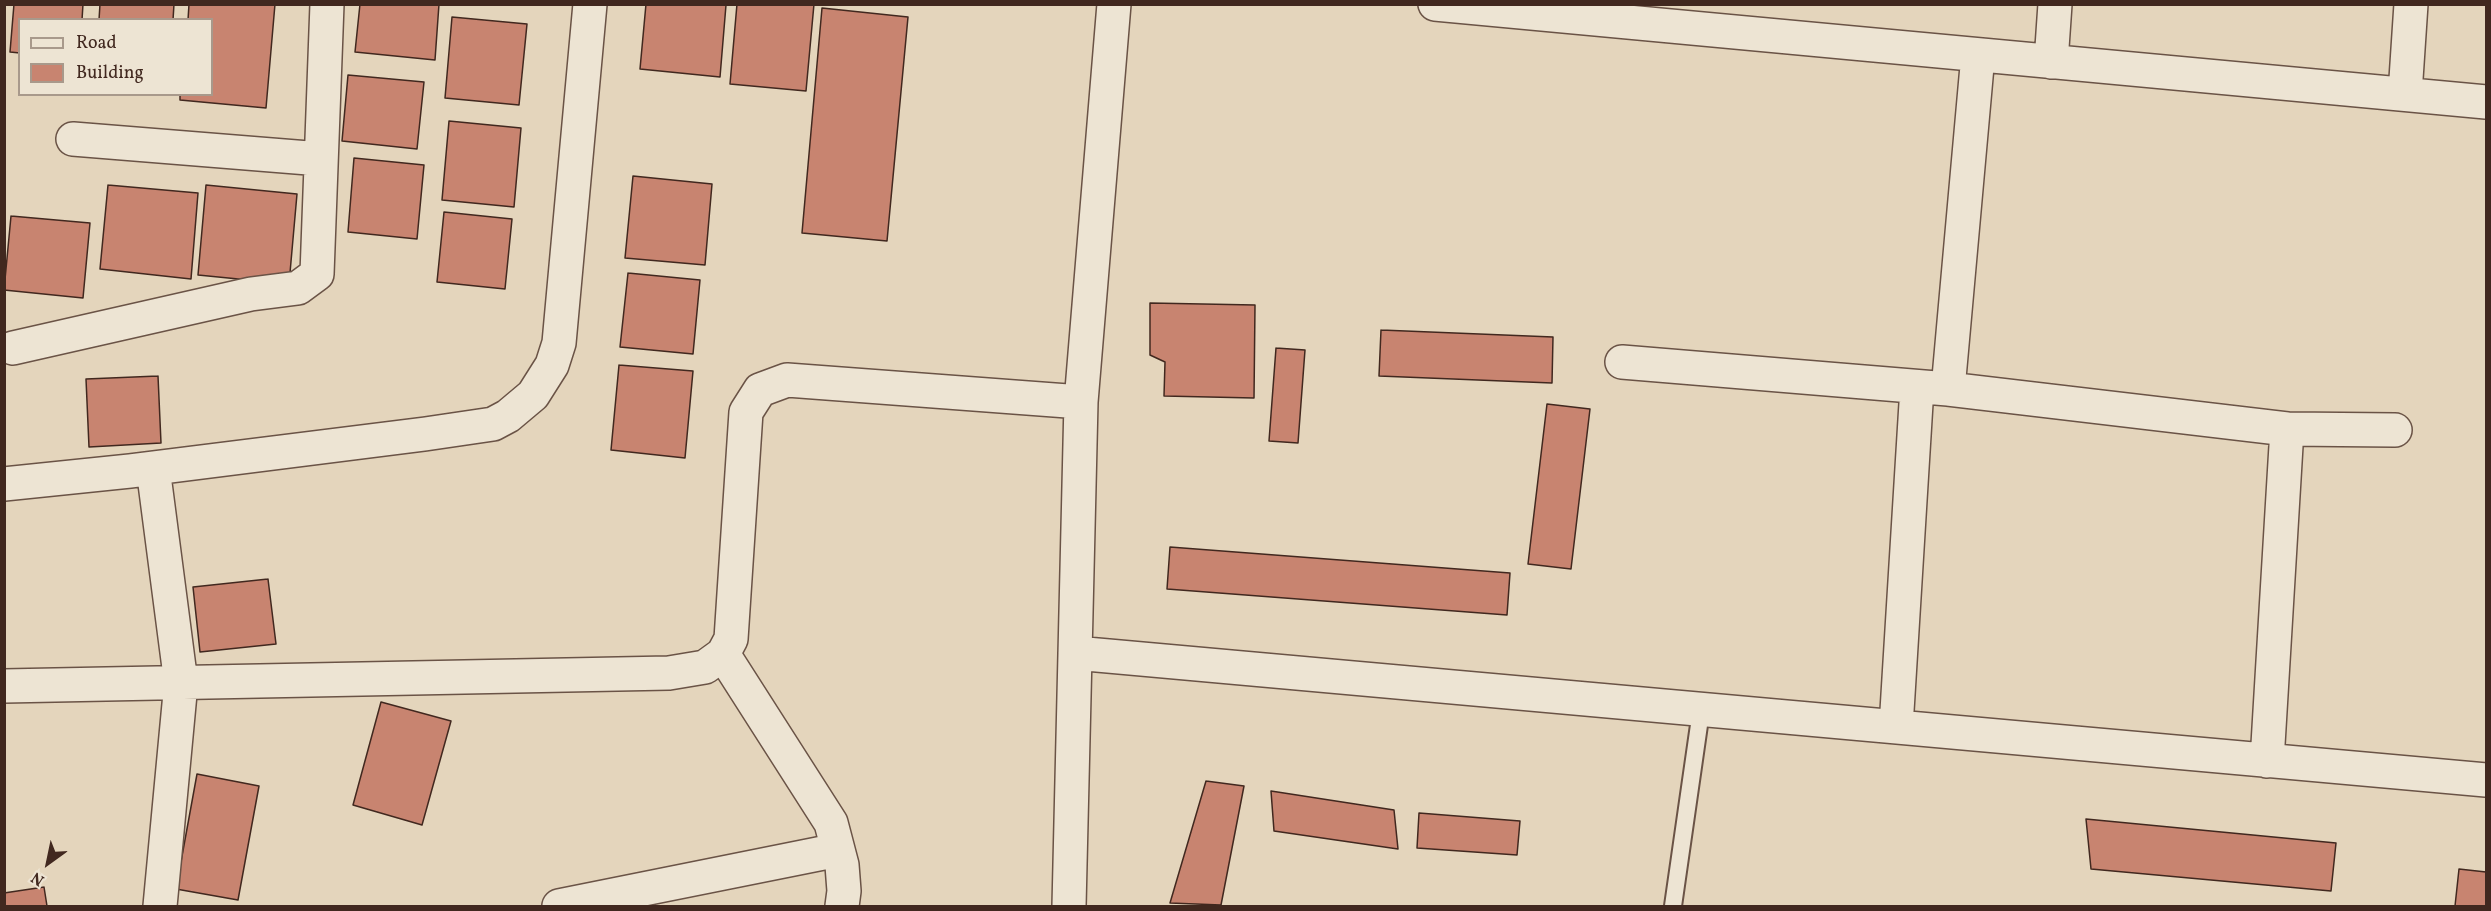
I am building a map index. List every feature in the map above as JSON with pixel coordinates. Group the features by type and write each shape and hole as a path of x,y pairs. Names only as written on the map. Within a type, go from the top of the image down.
{"street":[{"path":"14,348 250,294 298,288 317,274 327,4"},
{"path":"4,484 153,468 493,424 508,417 533,395 552,365 559,343 590,4"},
{"path":"1069,906 1081,402 1114,4"},
{"path":"2051,62 2055,4"},
{"path":"2405,94 2411,4"},
{"path":"1443,5 2487,102"},
{"path":"1896,727 1933,388 1978,55"},
{"path":"73,139 321,159"},
{"path":"1622,362 1933,388 2288,429 2395,430"},
{"path":"4,686 669,673 705,667 723,654 731,639 746,412 760,390 787,380 1081,402"},
{"path":"2267,761 2288,429"},
{"path":"153,468 181,682 159,906"},
{"path":"1075,653 2487,780"},
{"path":"723,654 831,823 838,850 844,891 842,906"},
{"path":"559,906 838,850"}],"lane":[{"path":"1673,906 1701,711"}],"building":[{"path":"14,4 83,4 82,18 18,18 18,53 10,52"},
{"path":"100,4 174,4 173,18 99,18"},
{"path":"189,4 275,4 266,108 180,100 180,96 213,96 213,18 188,18"},
{"path":"360,4 439,4 435,60 355,52"},
{"path":"646,4 726,5 720,77 640,69"},
{"path":"737,4 814,4 806,91 730,84"},
{"path":"822,8 908,17 887,241 802,233"},
{"path":"452,17 527,24 519,105 445,98"},
{"path":"348,75 424,82 417,149 342,141"},
{"path":"449,121 521,128 514,207 442,200"},
{"path":"354,158 424,165 417,239 348,232"},
{"path":"633,176 712,184 705,265 625,258"},
{"path":"108,185 198,193 191,279 100,269"},
{"path":"206,185 297,194 289,284 198,275"},
{"path":"444,212 512,219 505,289 437,282"},
{"path":"11,216 90,223 83,298 4,290"},
{"path":"628,273 700,280 693,354 620,347"},
{"path":"1150,303 1255,305 1254,398 1164,396 1165,362 1150,355"},
{"path":"1381,330 1553,337 1552,383 1379,376"},
{"path":"1276,348 1305,350 1298,443 1269,441"},
{"path":"619,365 693,371 685,458 611,450"},
{"path":"158,376 161,443 89,447 86,379"},
{"path":"1547,404 1590,409 1571,569 1528,564"},
{"path":"1170,547 1510,573 1507,615 1167,589"},
{"path":"268,579 276,644 200,652 193,587"},
{"path":"381,702 451,721 422,825 353,805"},
{"path":"197,774 259,786 238,900 176,889"},
{"path":"1206,781 1244,786 1221,905 1170,903"},
{"path":"1271,791 1394,810 1398,849 1274,831"},
{"path":"1419,813 1520,821 1517,855 1417,848"},
{"path":"2086,819 2336,843 2331,891 2091,869"},
{"path":"2459,869 2486,872 2486,906 2455,906"},
{"path":"44,887 47,906 4,906 4,893"}]}
